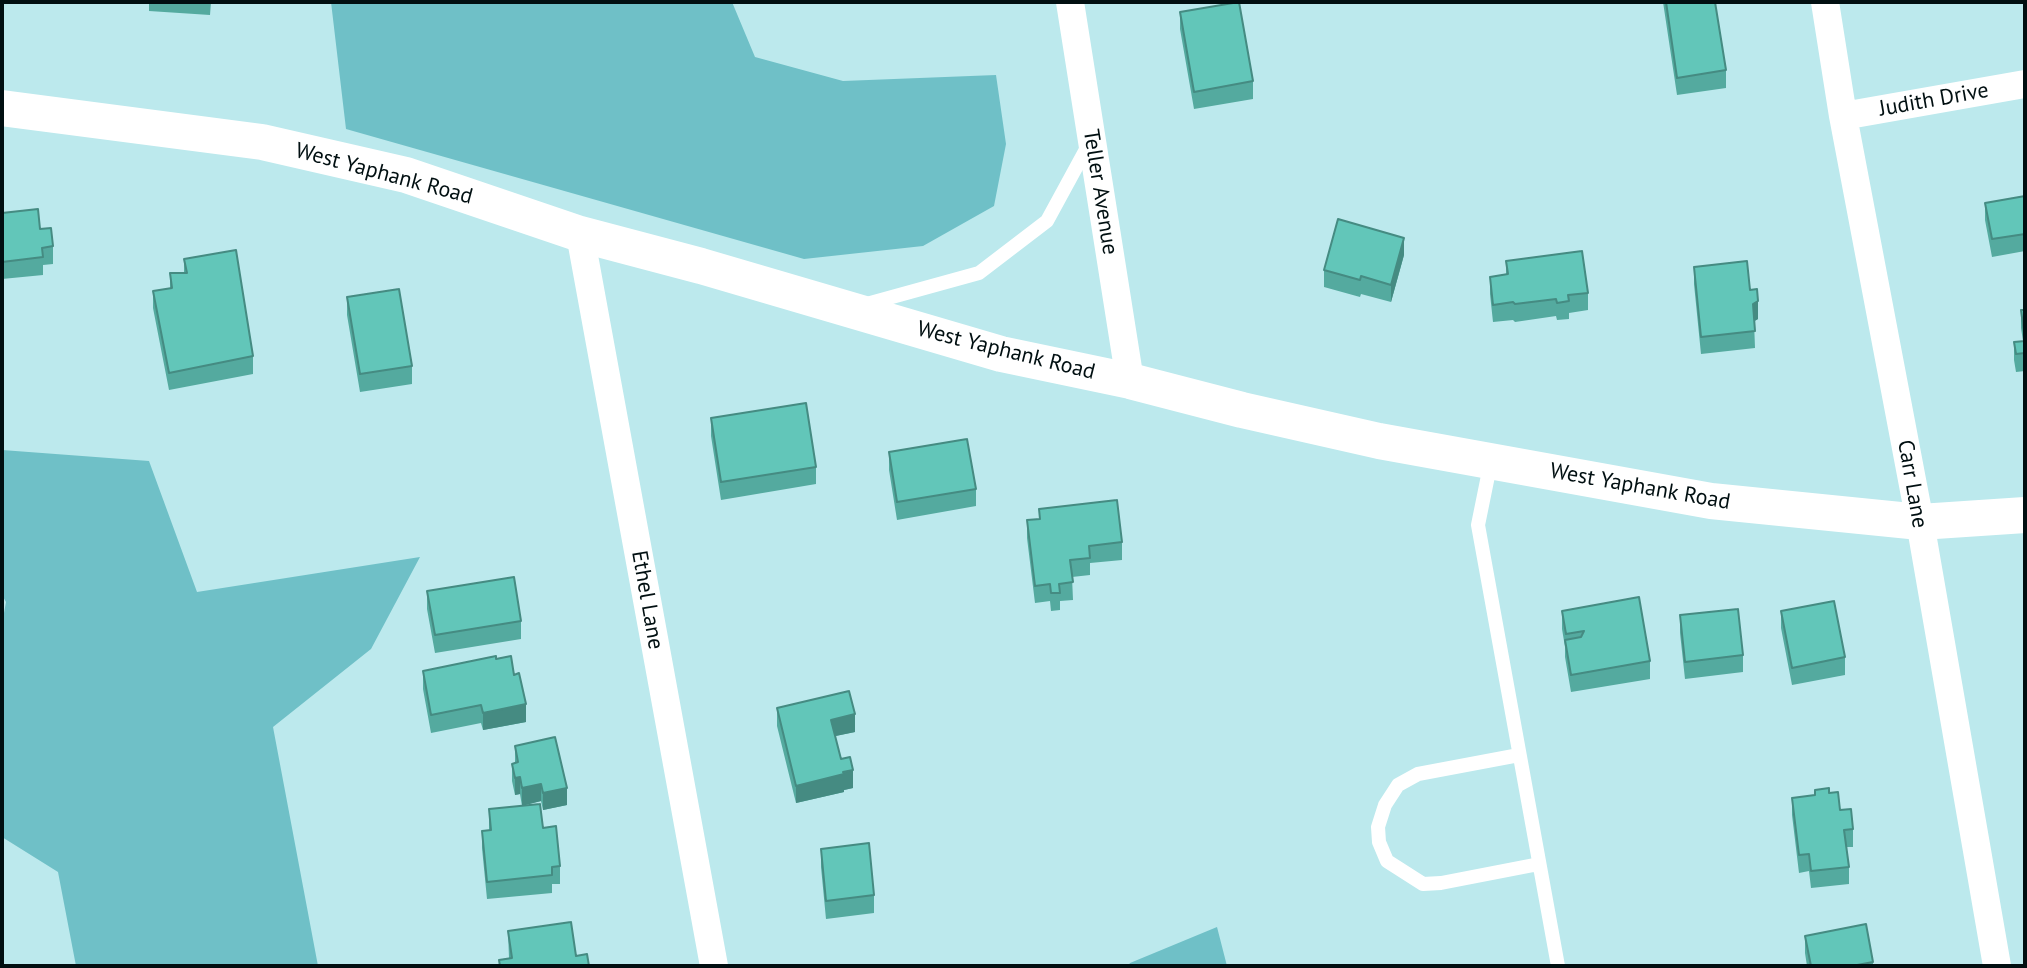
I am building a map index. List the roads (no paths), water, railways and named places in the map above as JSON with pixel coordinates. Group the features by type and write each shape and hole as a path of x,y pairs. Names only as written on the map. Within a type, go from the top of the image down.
{"street":[{"name":"Teller Avenue","path":"1070,2 1130,381"},
{"name":"Carr Lane","path":"1825,2 1997,966"},
{"name":"Judith Drive","path":"1843,116 2025,84"},
{"name":"West Yaphank Road","path":"2,108 262,142 406,175 580,234 1001,354 1130,381 1379,441 1711,501 1920,522 2025,515"},
{"name":"Ethel Lane","path":"580,234 714,966"}],"lane":[{"path":"848,309 979,273 1047,221 1092,138"},
{"path":"1491,461 1478,525 1558,966"},
{"path":"1519,755 1418,774 1398,785 1385,805 1378,827 1379,842 1387,861 1423,884 1539,864"}]}
